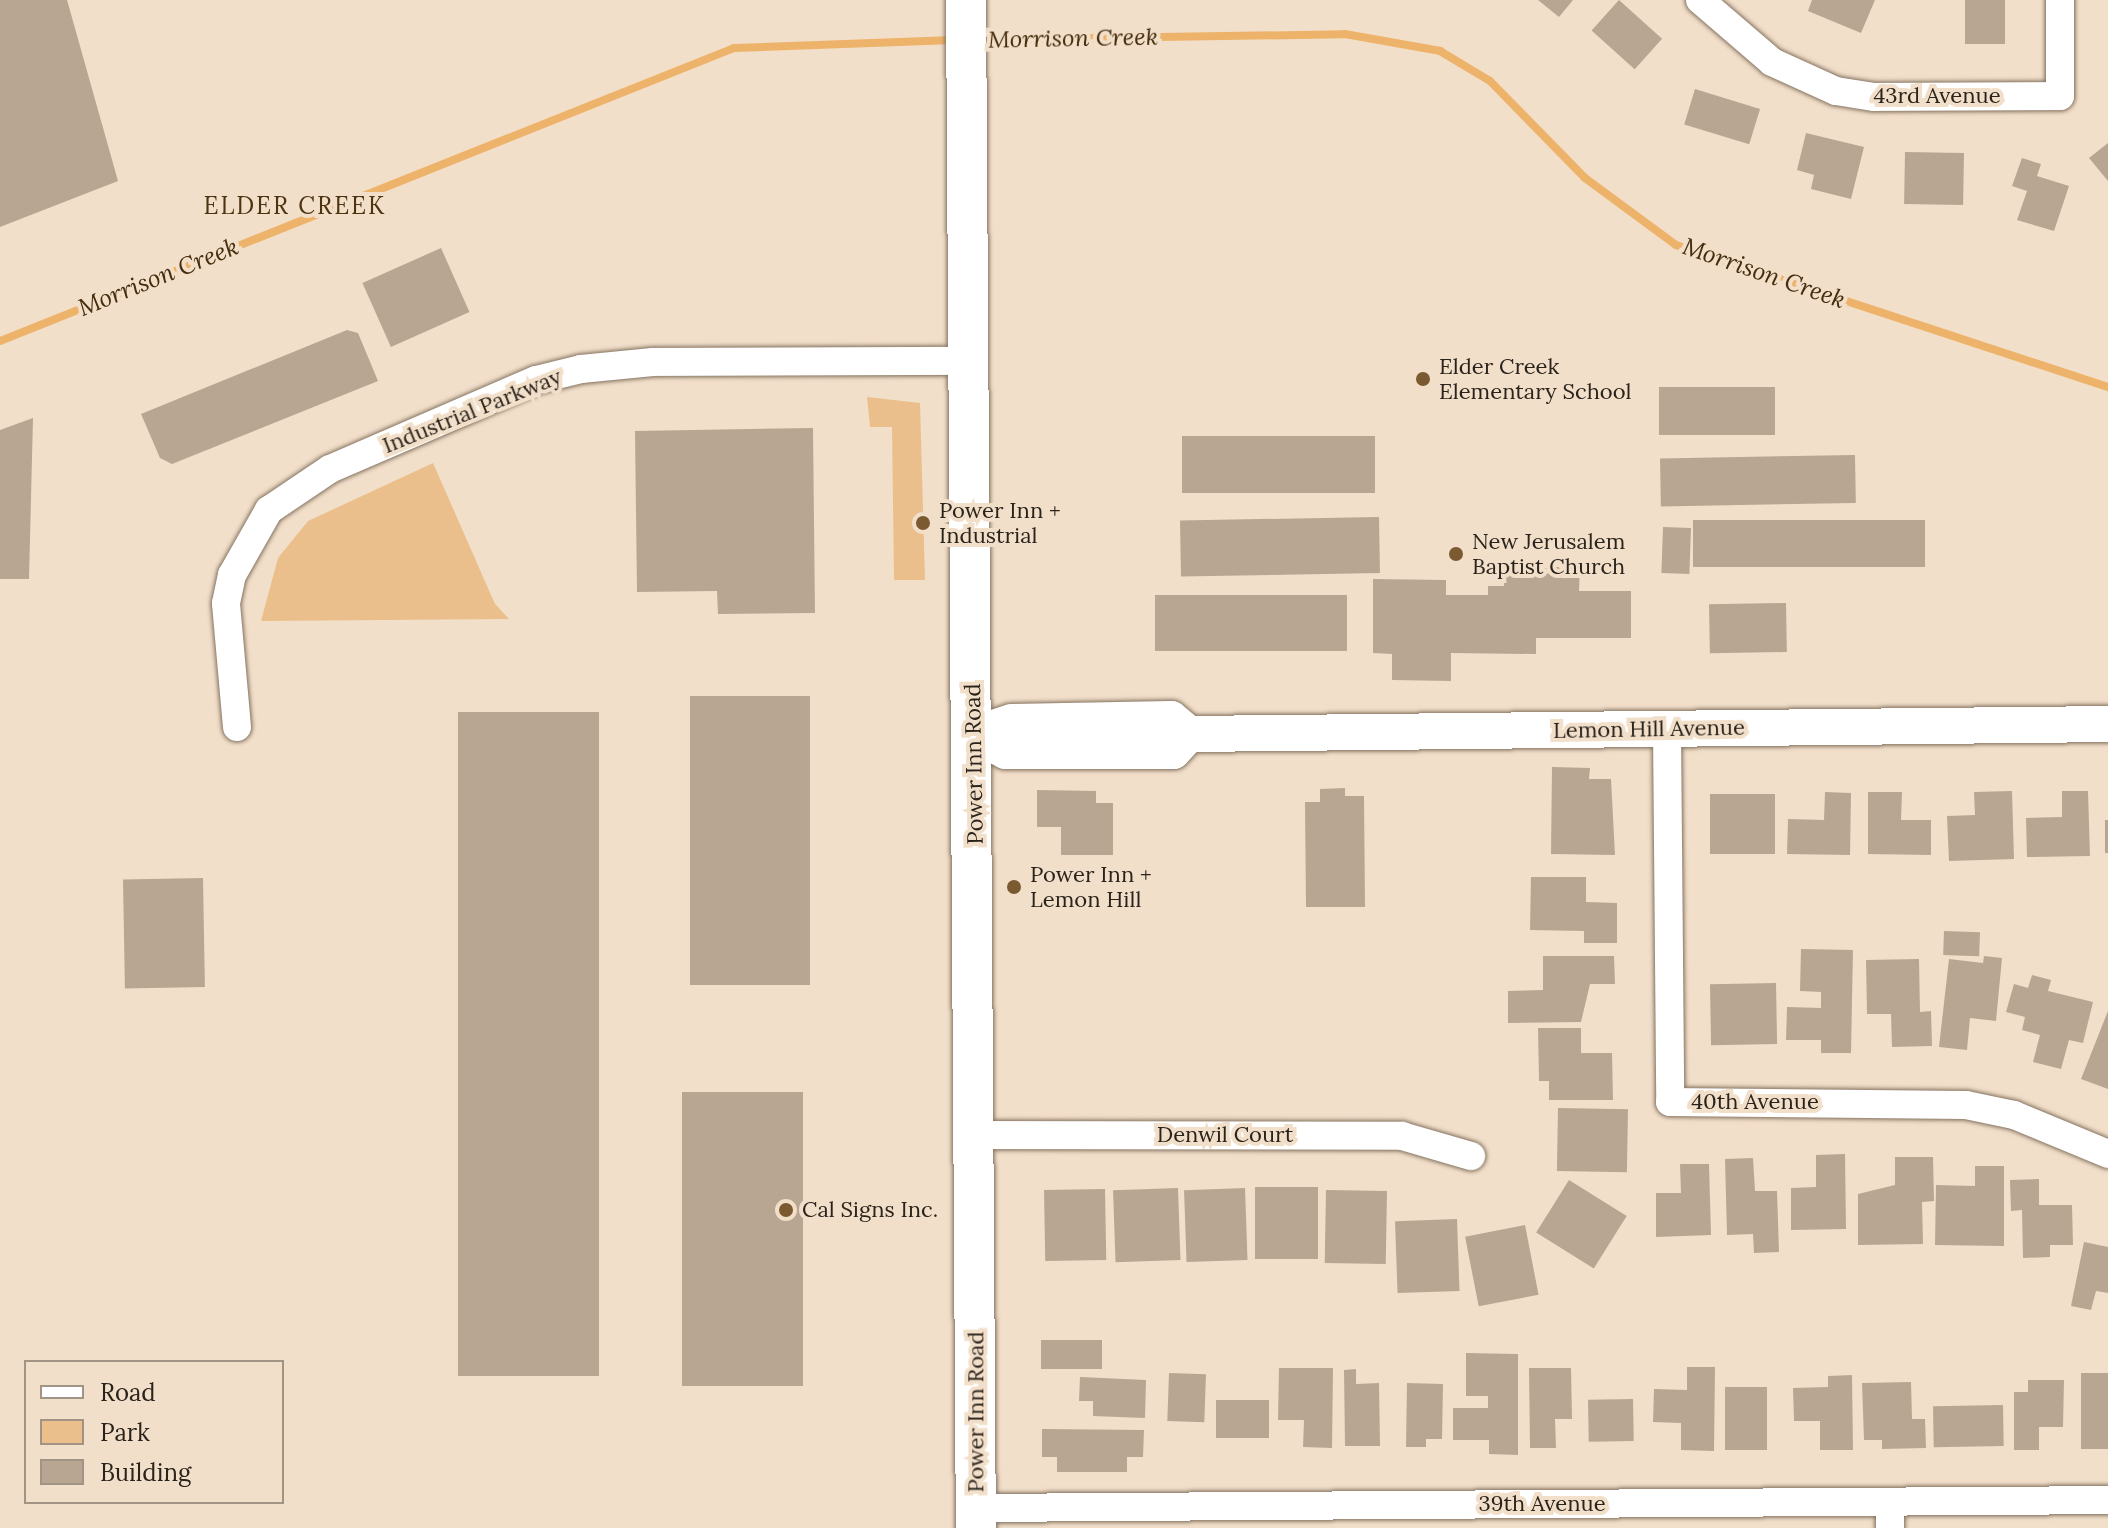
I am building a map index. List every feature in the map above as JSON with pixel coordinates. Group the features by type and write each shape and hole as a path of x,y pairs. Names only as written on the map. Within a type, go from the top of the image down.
{"main road":[{"name":"Power Inn Road","path":"966,0 968,361 975,734 976,1518"}],"street":[{"name":"43rd Avenue","path":"1700,0 1772,62 1836,91 1875,97 2060,96 2060,0"},
{"name":"Industrial Parkway","path":"237,727 226,603 235,566 269,510 330,469 536,380 581,369 653,362 968,361"},
{"name":"Lemon Hill Avenue","path":"975,734 1006,751 1173,751 1189,734 2108,724"},
{"name":"40th Avenue","path":"1667,729 1670,1102 1966,1105 2038,1123 2108,1154"},
{"name":"Denwil Court","path":"975,1135 1402,1136 1471,1156"},
{"name":"39th Avenue","path":"976,1518 1890,1515 2108,1500"}],"green space":[{"path":"867,397 920,403 925,580 894,580 892,427 870,427"},
{"path":"433,463 495,604 509,619 261,621 278,558 308,521"}],"building":[{"path":"0,0 67,0 118,181 0,227"},
{"path":"1538,0 1573,0 1559,17"},
{"path":"1619,0 1662,39 1635,69 1592,30"},
{"path":"1812,0 1875,0 1861,33 1808,11"},
{"path":"1965,0 2005,0 2005,44 1965,44"},
{"path":"1695,89 1760,109 1749,144 1684,124"},
{"path":"1806,133 1864,147 1851,199 1811,189 1814,175 1797,170"},
{"path":"2108,143 2108,181 2089,158"},
{"path":"1905,152 1964,153 1963,205 1904,204"},
{"path":"2022,158 2041,164 2037,176 2069,186 2054,231 2017,220 2027,191 2012,186"},
{"path":"441,248 469,312 391,347 362,283"},
{"path":"347,330 358,333 378,381 172,464 160,458 141,414"},
{"path":"1659,387 1775,387 1775,435 1659,435"},
{"path":"33,418 29,579 0,579 0,430"},
{"path":"813,428 815,613 718,614 717,591 637,592 635,431"},
{"path":"1182,436 1375,436 1375,493 1182,493"},
{"path":"1855,455 1856,503 1661,506 1660,458"},
{"path":"1379,517 1380,573 1181,576 1180,520"},
{"path":"1693,520 1925,520 1925,567 1693,567"},
{"path":"1663,527 1691,528 1689,574 1661,573"},
{"path":"1504,567 1580,567 1579,591 1631,591 1631,638 1536,638 1536,654 1451,653 1451,681 1392,680 1392,654 1373,653 1373,579 1446,580 1446,595 1488,595 1488,586 1504,586"},
{"path":"1155,595 1347,595 1347,651 1155,651"},
{"path":"1786,603 1787,652 1710,653 1709,604"},
{"path":"690,696 810,696 810,985 690,985"},
{"path":"458,712 599,712 599,1376 458,1376"},
{"path":"1552,767 1590,768 1589,779 1611,779 1615,855 1551,854"},
{"path":"1345,788 1345,796 1364,796 1365,907 1306,907 1305,802 1320,802 1320,789"},
{"path":"1037,790 1096,791 1096,803 1113,803 1113,855 1061,855 1061,827 1037,827"},
{"path":"2012,791 2014,859 1949,861 1947,816 1975,815 1974,792"},
{"path":"2062,791 2088,791 2090,856 2027,857 2026,818 2062,817"},
{"path":"1825,792 1851,793 1850,855 1787,854 1788,819 1824,820"},
{"path":"1868,792 1902,792 1901,820 1931,820 1931,855 1868,854"},
{"path":"1710,794 1775,794 1775,854 1710,854"},
{"path":"2105,820 2108,820 2108,853 2105,853"},
{"path":"1531,877 1586,877 1586,902 1617,903 1617,943 1584,943 1584,931 1530,930"},
{"path":"203,878 205,987 125,988 123,879"},
{"path":"1944,931 1980,932 1979,956 1943,955"},
{"path":"1801,949 1853,950 1851,1053 1821,1053 1821,1040 1786,1040 1787,1007 1821,1008 1821,992 1800,991"},
{"path":"1543,956 1614,956 1615,984 1590,984 1581,1022 1508,1023 1508,991 1543,990"},
{"path":"1984,956 2002,958 1996,1021 1970,1018 1967,1050 1939,1047 1949,959 1983,963"},
{"path":"1919,959 1920,1012 1931,1011 1932,1046 1892,1047 1891,1014 1867,1014 1866,960"},
{"path":"2032,975 2051,980 2048,991 2093,1002 2083,1043 2069,1040 2061,1069 2033,1062 2040,1035 2022,1030 2025,1017 2006,1012 2014,984 2028,988"},
{"path":"1776,983 1777,1044 1711,1045 1710,984"},
{"path":"2108,1011 2108,1089 2081,1079"},
{"path":"1538,1028 1581,1028 1581,1053 1612,1053 1613,1100 1549,1100 1549,1081 1539,1081"},
{"path":"682,1092 803,1092 803,1386 682,1386"},
{"path":"1558,1108 1628,1109 1627,1172 1557,1171"},
{"path":"1845,1154 1846,1229 1791,1230 1791,1188 1816,1187 1816,1155"},
{"path":"1895,1157 1933,1157 1934,1201 1922,1202 1923,1244 1858,1245 1858,1194 1895,1185"},
{"path":"1753,1158 1755,1191 1777,1191 1779,1252 1754,1253 1753,1234 1727,1235 1725,1159"},
{"path":"1680,1164 1709,1164 1711,1235 1656,1237 1656,1193 1681,1193"},
{"path":"1975,1166 2004,1166 2004,1246 1935,1245 1936,1185 1975,1186"},
{"path":"2039,1179 2039,1205 2072,1205 2073,1245 2050,1245 2050,1257 2023,1258 2022,1210 2011,1211 2010,1180"},
{"path":"1569,1180 1627,1216 1594,1269 1536,1233"},
{"path":"1255,1187 1318,1187 1318,1259 1255,1259"},
{"path":"1178,1188 1181,1260 1116,1262 1113,1190"},
{"path":"1245,1188 1248,1260 1187,1262 1184,1190"},
{"path":"1105,1189 1106,1260 1045,1261 1044,1190"},
{"path":"1326,1190 1387,1191 1386,1264 1325,1263"},
{"path":"1457,1219 1460,1291 1398,1293 1395,1221"},
{"path":"1525,1225 1539,1295 1479,1306 1465,1237"},
{"path":"2084,1242 2108,1247 2108,1293 2096,1291 2091,1310 2071,1306"},
{"path":"1041,1340 1102,1340 1102,1369 1041,1369"},
{"path":"1466,1353 1518,1354 1518,1455 1489,1454 1489,1440 1453,1440 1453,1408 1488,1408 1488,1396 1466,1396"},
{"path":"1687,1367 1715,1367 1714,1451 1681,1450 1681,1423 1653,1422 1654,1389 1687,1390"},
{"path":"1279,1368 1333,1368 1332,1448 1303,1447 1304,1420 1278,1420"},
{"path":"1529,1368 1571,1368 1572,1419 1555,1419 1556,1448 1530,1448"},
{"path":"1356,1369 1356,1384 1379,1383 1380,1446 1345,1446 1344,1370"},
{"path":"1169,1373 1206,1374 1204,1422 1167,1421"},
{"path":"2081,1373 2108,1373 2108,1449 2081,1449"},
{"path":"1852,1375 1853,1450 1820,1450 1820,1421 1794,1421 1793,1388 1828,1387 1828,1376"},
{"path":"1080,1377 1146,1380 1145,1418 1093,1416 1093,1401 1079,1401"},
{"path":"2028,1380 2064,1380 2063,1427 2039,1427 2039,1450 2014,1450 2014,1392 2028,1392"},
{"path":"1911,1382 1912,1419 1925,1419 1926,1448 1882,1449 1882,1440 1864,1440 1862,1383"},
{"path":"1407,1383 1443,1384 1442,1439 1426,1439 1426,1447 1406,1447"},
{"path":"1725,1387 1767,1387 1767,1450 1725,1450"},
{"path":"1633,1399 1634,1441 1589,1442 1588,1400"},
{"path":"1216,1400 1269,1400 1269,1438 1216,1438"},
{"path":"2003,1405 2004,1446 1934,1447 1933,1406"},
{"path":"1042,1429 1144,1430 1143,1457 1127,1457 1127,1472 1057,1472 1057,1457 1042,1457"}],"waterway":[{"name":"Morrison Creek","path":"976,40 1345,34 1440,51 1490,81 1585,178 1676,245 2108,387"},
{"name":"Morrison Creek","path":"0,341 734,48 954,40"}],"place":[{"name":"Elder Creek Elementary School","path":"1423,379"},
{"name":"Power Inn + Industrial","path":"923,523"},
{"name":"New Jerusalem Baptist Church","path":"1456,554"},
{"name":"Power Inn + Lemon Hill","path":"1014,887"},
{"name":"Cal Signs Inc.","path":"786,1210"}],"district":[{"name":"ELDER CREEK","path":"295,206"}]}
